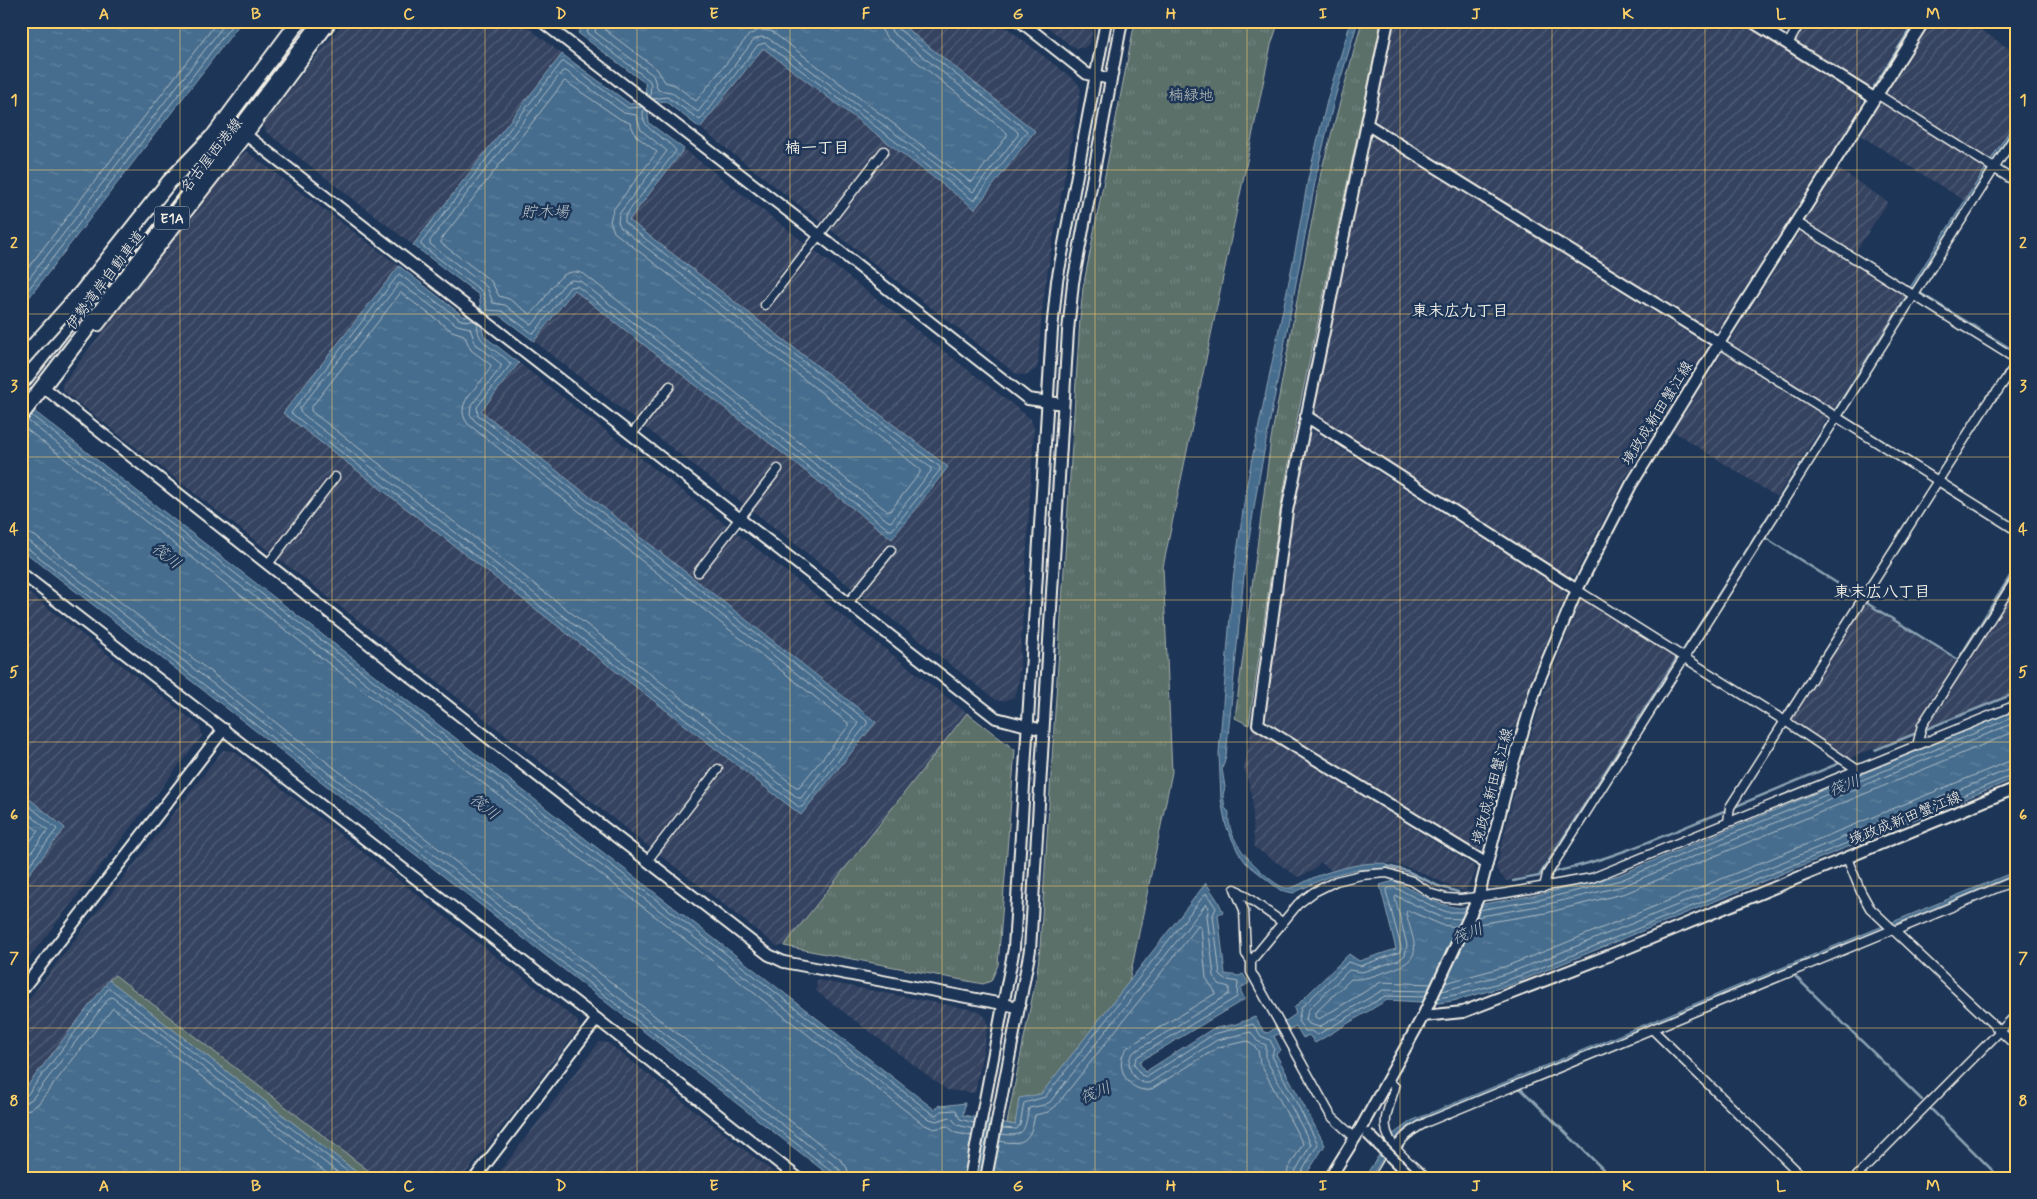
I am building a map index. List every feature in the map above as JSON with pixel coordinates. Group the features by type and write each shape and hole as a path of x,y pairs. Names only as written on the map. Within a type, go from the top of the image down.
{"highway":[{"name":"伊勢湾岸自動車道","path":"23,379 212,137 299,21"},
{"name":"伊勢湾岸自動車道","path":"21,415 322,21"},
{"path":"21,360 81,293 169,182 212,137"}],"main road":[{"name":"名古屋西港線","path":"23,379 292,21"},
{"name":"名古屋西港線","path":"21,423 246,135 331,21"}],"street":[{"path":"541,21 1028,399 1063,404"},
{"path":"1020,21 1088,74 1111,79"},
{"path":"970,1178 1014,948 1047,402 1057,281 1106,21"},
{"path":"986,1178 1030,950 1063,404 1073,284 1122,21"},
{"path":"1388,21 1287,511 1258,724 1486,864"},
{"path":"1751,21 2016,182"},
{"path":"1788,44 1802,21"},
{"name":"境政成新田蟹江線","path":"1924,21 1718,343 1631,485 1577,590 1537,685 1512,767 1478,898 1425,1011 1463,1012 1479,1006 1608,956 2016,788"},
{"path":"1368,125 2016,530"},
{"path":"1544,887 1547,874 1913,296 1991,166 2016,134"},
{"path":"246,135 996,718 1042,730"},
{"path":"765,305 884,151"},
{"path":"1728,822 1730,806 1937,481 1990,399 1997,392 2015,359 1796,222"},
{"path":"632,434 670,386"},
{"path":"48,390 769,955 784,962 1018,1007"},
{"path":"1306,416 1785,721 1858,770"},
{"path":"698,572 778,469"},
{"path":"268,564 336,477"},
{"path":"848,603 891,550"},
{"path":"21,573 224,729 798,1178"},
{"path":"1917,746 1922,725 2016,579"},
{"path":"1251,961 1298,904 1314,892 1336,881 1361,875 1387,873 1412,882 1432,894 1446,898 1478,898 1592,878 2016,705"},
{"path":"21,991 224,729"},
{"path":"648,861 718,769"},
{"path":"1847,858 1870,908 2016,1046"},
{"path":"1392,1144 1428,1122 1653,1030 1891,928 2016,880"},
{"path":"1282,922 1236,889 1244,910 1246,954 1251,961 1252,972 1290,1045 1331,1116 1354,1138"},
{"path":"1330,1178 1354,1138 1364,1131 1388,1080 1425,1011"},
{"path":"1855,1178 2016,1014"},
{"path":"475,1178 596,1019"},
{"path":"1653,1030 1804,1178"},
{"path":"1378,1178 1385,1168 1392,1144 1386,1118 1395,1087 1388,1080"},
{"path":"1364,1131 1412,1178"},
{"path":"1392,1144 1426,1178"},
{"path":"1385,1168 1396,1178"}],"shaded area":[{"path":"344,21 520,21 562,54 413,245 266,132 263,124"},
{"path":"563,21 587,21 578,33"},
{"path":"897,21 998,21 1076,81 1081,89 1050,257 1042,310 1038,363 1037,368 1029,374 1021,375 1015,373 700,128 763,48 975,209 1035,131"},
{"path":"1040,21 1094,21 1090,43 1084,48 1070,45"},
{"path":"1394,21 1738,21 1862,98 1862,105 1719,329 1713,332 1378,124 1374,116"},
{"path":"1805,21 1912,21 1870,90 1794,42 1793,40"},
{"path":"1930,21 1967,21 2016,53 2016,120 1990,161 1888,98 1885,93"},
{"path":"1883,102 1986,167 1965,201 1858,134 1878,103"},
{"path":"1375,137 1704,343 1705,351 1624,480 1575,575 1568,577 1318,417 1313,408 1371,139"},
{"path":"684,149 1031,419 1034,428 1019,679 1014,697 1003,701 996,700 534,341 574,290 892,539 948,468 628,220"},
{"path":"246,151 399,266 283,413 801,815 876,721 480,411 519,363 967,713 784,946 777,946 63,391 62,384 238,156"},
{"path":"1837,168 1888,202 1854,254 1802,221"},
{"path":"1803,230 1906,296 1832,411 1727,345 1800,231"},
{"path":"1724,350 1829,415 1777,497 1673,431"},
{"path":"1312,430 1566,591 1531,681 1504,764 1482,849 1476,852 1270,724 1265,715 1284,565 1309,432"},
{"path":"21,587 200,726 202,736 21,968 21,884 65,828 21,792"},
{"path":"2016,587 2016,692 1926,728 1966,666"},
{"path":"1582,597 1677,656 1538,874 1506,881 1496,869 1520,769 1546,687"},
{"path":"1865,603 1957,661 1918,723 1916,732 1850,758 1791,720"},
{"path":"1252,727 1474,866 1476,871 1465,892 1410,868 1386,863 1373,863 1332,871 1320,862 1314,870 1298,877 1254,847 1252,795 1244,768"},
{"path":"223,750 234,751 577,1020 579,1029 462,1178 378,1178 116,975 109,980 21,1094 21,1009"},
{"path":"817,980 979,1011 987,1019 988,1025 975,1093 947,1090 816,991"},
{"path":"599,1042 608,1043 781,1178 495,1178"}],"green space":[{"name":"楠緑地","path":"1135,21 1279,21 1271,45 1163,567 1172,772 1129,982 1041,1095 1015,1125 1007,1123 1037,974 1040,947 1083,288"},
{"path":"1362,21 1382,21 1298,414 1281,505 1249,725 1235,718 1271,439 1321,172"},
{"path":"967,713 1015,750 998,965 991,981 983,984 784,946"},
{"path":"115,975 378,1178 364,1178 109,980"}],"water":[{"path":"21,21 242,21 21,308"},
{"name":"貯木場","path":"587,21 897,21 1035,131 975,209 763,48 700,128 665,101 658,102 648,114 649,123 684,149 629,220 948,467 892,539 574,290 534,341 499,315 492,315 482,327 484,336 519,363 481,411 876,722 801,815 283,413 399,266 463,316 475,316 481,309 479,295 413,245 562,54 630,104 638,103 646,93 645,83 578,33"},
{"path":"1351,21 1358,21 1335,97 1317,172 1257,489 1245,565 1226,756 1222,769 1225,787 1223,795 1225,808 1229,812 1230,828 1239,847 1263,872 1281,886 1286,888 1293,887 1322,874 1353,866 1374,863 1389,866 1386,868 1353,870 1330,876 1293,893 1280,890 1246,863 1238,852 1226,826 1221,800 1219,753 1233,580 1247,483 1296,247 1308,179 1328,97"},
{"path":"2016,120 2016,126 1911,291 1909,289"},
{"path":"1920,292 2016,351 2016,356 1918,295"},
{"name":"筏川","path":"21,401 935,1110 939,1105 965,1103 963,1115 1015,1125 1019,1098 1041,1094 1206,883 1223,912 1218,914 1225,974 1239,976 1243,974 1249,983 1241,988 1245,999 1139,1062 1145,1072 1212,1029 1236,1024 1255,1017 1264,1032 1268,1033 1296,1014 1294,1008 1349,954 1359,961 1396,949 1380,885 1394,881 1434,901 1460,908 1542,894 1619,875 2016,710 2016,778 1510,985 1453,1001 1438,1003 1387,1000 1315,1043 1309,1035 1303,1038 1296,1026 1274,1036 1281,1050 1276,1054 1325,1145 1304,1178 833,1178 21,549"},
{"path":"21,792 65,828 21,884"},
{"path":"2016,871 2016,874 1410,1126 1400,1133 1370,1178 1364,1178 1392,1135 1411,1121"},
{"path":"109,980 364,1178 21,1178 21,1094"}],"waterway":[{"path":"1874,87 1915,21"},
{"path":"1834,412 1907,296"},
{"path":"1682,652 1831,417"},
{"path":"1941,488 2016,535"},
{"path":"1764,537 1859,597"},
{"path":"1961,655 2016,567"},
{"path":"1865,602 1957,659"},
{"path":"1513,881 1539,876 1677,658"},
{"path":"1924,730 2016,693"},
{"path":"1875,750 1914,734"},
{"path":"1734,807 1842,762"},
{"path":"1554,872 1619,853 1724,811"},
{"path":"1387,866 1407,871 1438,886 1458,892"},
{"path":"1795,976 1922,1100"},
{"path":"1521,1089 1612,1178"},
{"path":"1930,1108 2000,1178"}],"district":[{"name":"楠一丁目","path":"817,147"},
{"name":"東末広九丁目","path":"1460,310"},
{"name":"東末広八丁目","path":"1882,591"}]}
